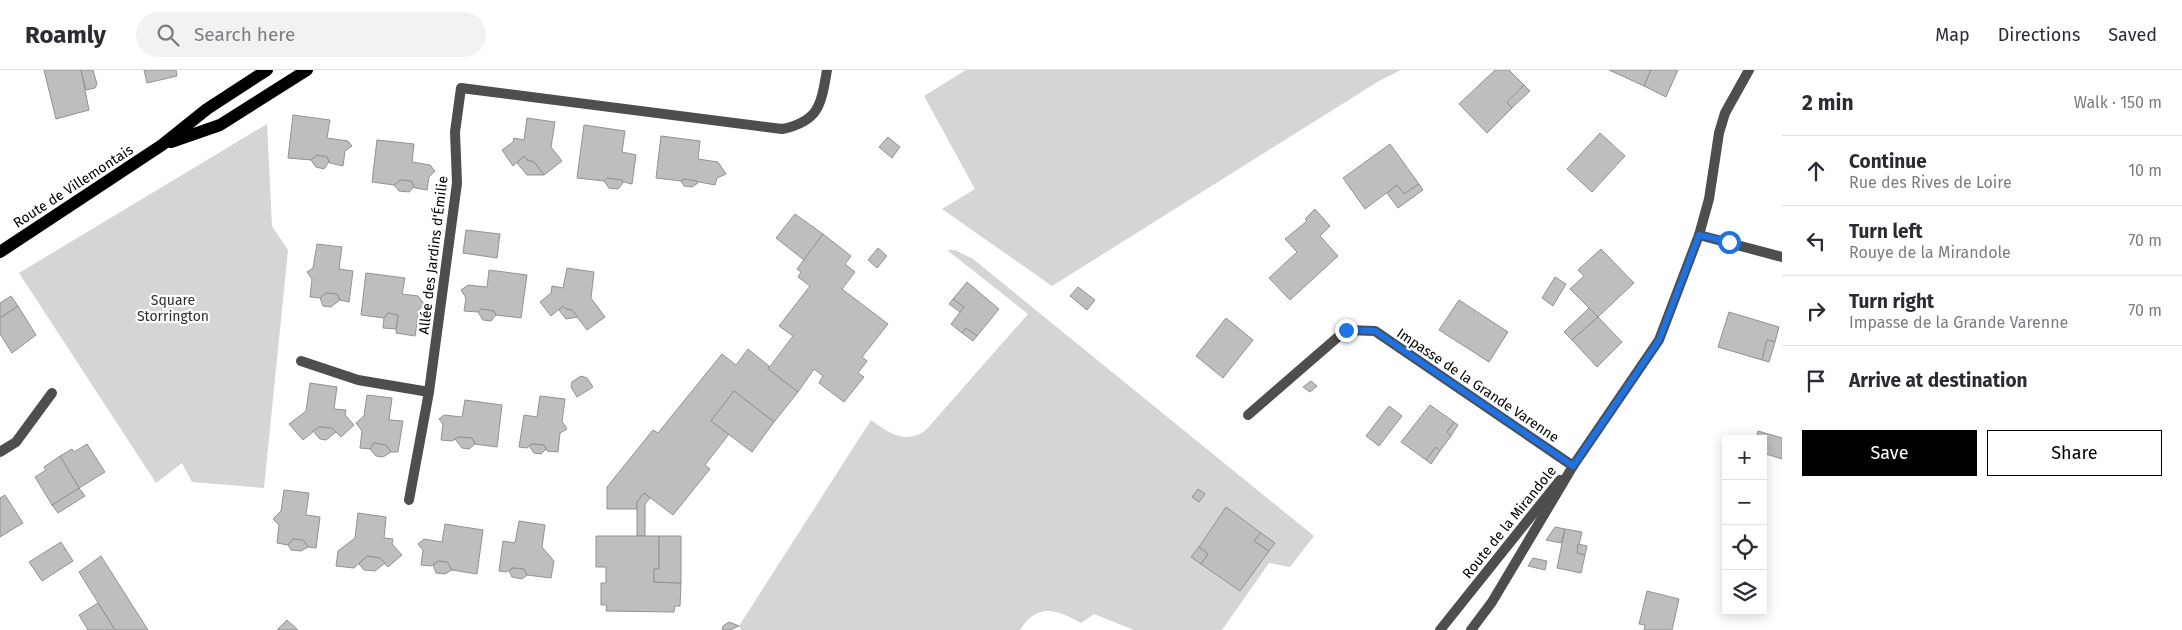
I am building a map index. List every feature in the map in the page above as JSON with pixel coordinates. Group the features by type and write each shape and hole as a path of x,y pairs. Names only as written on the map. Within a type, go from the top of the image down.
{"main road":[{"name":"Route de Villemontais","path":"0,252 162,145 207,109 267,70"},
{"name":"Route de Villemontais","path":"162,145 220,125 307,70"}],"street":[{"name":"Allée des Jardins d'Émilie","path":"410,500 429,392 458,183 455,132 461,88 782,129 805,122 817,110 823,93 827,70"},
{"path":"1573,466 1659,340 1699,235 1709,199 1719,133 1725,113 1749,70"},
{"path":"1699,235 1782,257"},
{"name":"Impasse de la Grande Varenne","path":"1248,415 1346,330 1375,331 1573,466"},
{"path":"301,361 358,380 429,392"},
{"path":"0,452 16,442 52,393"},
{"name":"Route de la Mirandole","path":"1440,630 1539,505 1573,466"},
{"name":"Route de la Mirandole","path":"1471,630 1492,602 1573,466"}],"green space":[{"path":"966,70 1401,70 1379,81 1052,286 942,209 975,189 924,96"},
{"name":"Square Storrington","path":"267,124 272,226 288,250 264,488 192,482 182,463 156,483 19,273"},
{"path":"947,250 955,250 973,259 1314,536 1290,567 1269,563 1222,630 1134,630 1094,614 1081,623 1056,612 1048,611 1034,615 1020,630 741,630 739,626 871,420 897,436 911,437 926,430 1028,314"}],"building":[{"path":"44,70 81,70 89,110 56,119"},
{"path":"81,70 93,70 97,84 95,88 86,90"},
{"path":"144,70 176,70 177,76 147,83"},
{"path":"1495,70 1509,70 1524,85 1507,102 1512,108 1487,133 1459,104"},
{"path":"1609,70 1651,70 1644,86"},
{"path":"1651,70 1678,70 1666,97 1644,86"},
{"path":"1524,85 1530,91 1512,108 1507,102"},
{"path":"293,115 330,120 327,138 348,141 352,146 345,151 343,166 330,163 327,157 317,155 311,160 288,158"},
{"path":"527,118 555,122 551,147 562,161 544,175 534,162 527,160 524,156 513,166 502,150 513,142 514,138 524,140"},
{"path":"584,125 625,131 622,152 636,155 632,184 607,178 604,181 577,178"},
{"path":"1600,133 1625,156 1592,192 1567,169"},
{"path":"661,136 700,141 698,159 718,162 726,174 717,178 715,185 684,179 681,181 656,178"},
{"path":"888,137 900,147 892,158 879,147"},
{"path":"377,140 414,144 412,162 430,165 435,171 429,177 427,190 415,188 411,181 401,180 394,185 372,182"},
{"path":"1390,144 1419,184 1404,194 1397,185 1365,209 1343,178"},
{"path":"317,155 327,157 329,162 324,169 316,167 311,160"},
{"path":"524,156 527,160 534,162 544,175 527,175 517,163"},
{"path":"607,178 622,180 623,183 618,189 609,188 604,181"},
{"path":"684,179 697,181 698,183 692,187 684,186 681,181"},
{"path":"401,180 411,181 414,187 409,192 399,191 394,185"},
{"path":"1419,184 1423,190 1398,208 1387,193 1397,185 1404,194"},
{"path":"1315,209 1330,226 1320,236 1338,256 1290,300 1269,278 1297,252 1285,239 1307,221 1305,219"},
{"path":"795,214 823,234 804,260 776,238"},
{"path":"466,230 500,234 497,258 463,253"},
{"path":"823,234 851,256 845,264 855,272 842,289 888,324 862,357 867,361 858,373 864,377 844,402 819,383 823,376 814,369 798,392 768,369 793,336 779,326 810,286 798,277 801,272 797,269"},
{"path":"317,244 342,247 339,269 353,271 349,302 340,300 337,294 326,293 320,298 310,297 312,279 307,272 313,268"},
{"path":"878,248 887,256 877,268 868,260"},
{"path":"1601,249 1634,283 1598,317 1570,289 1584,276 1578,270"},
{"path":"567,268 594,272 591,298 605,317 587,330 572,310 566,309 563,306 551,316 540,302 551,293 552,286 563,288"},
{"path":"489,270 527,275 521,318 496,315 494,311 481,309 478,312 464,311 466,298 461,290 468,285 487,287"},
{"path":"366,273 405,278 402,294 418,296 425,305 419,309 415,336 396,333 398,315 388,313 384,318 361,315"},
{"path":"1555,277 1566,284 1553,306 1542,298"},
{"path":"967,282 999,309 977,336 966,328 962,333 951,324 964,307 953,299"},
{"path":"1078,287 1095,300 1087,310 1070,296"},
{"path":"326,293 337,294 340,300 331,307 323,306 320,298"},
{"path":"11,296 18,306 0,318 0,303"},
{"path":"953,299 964,307 960,312 949,304"},
{"path":"1459,300 1508,332 1489,362 1439,330"},
{"path":"18,306 36,335 12,353 0,334 0,318"},
{"path":"563,306 566,309 572,310 578,317 566,319 559,310"},
{"path":"1589,308 1598,317 1572,340 1564,332"},
{"path":"481,309 494,311 496,315 491,321 483,320 478,312"},
{"path":"1729,312 1779,327 1775,342 1767,340 1762,360 1718,347"},
{"path":"388,313 398,315 396,329 383,328 384,318"},
{"path":"1598,317 1622,342 1597,367 1572,340"},
{"path":"1226,318 1253,340 1223,378 1196,356"},
{"path":"966,328 977,336 973,341 962,333"},
{"path":"1767,340 1775,342 1769,362 1762,360"},
{"path":"748,349 769,366 768,369 798,392 774,422 734,391 711,421 729,434 705,465 710,469 673,515 644,493 637,502 637,509 607,509 607,487 653,430 658,433 722,354 736,365"},
{"path":"581,376 587,378 593,387 577,397 571,387 572,382"},
{"path":"1311,381 1317,386 1310,392 1303,387"},
{"path":"310,383 337,387 334,409 346,410 345,415 354,425 341,437 332,428 319,427 303,440 289,424 306,411"},
{"path":"734,391 774,422 752,452 711,421"},
{"path":"367,395 392,398 389,420 403,421 398,452 391,452 386,445 374,443 370,449 360,448 362,431 356,423 364,416"},
{"path":"540,396 565,399 562,421 567,429 560,433 558,452 547,451 544,445 532,444 527,448 519,447 524,415 537,417"},
{"path":"465,400 502,405 497,447 475,444 472,438 459,437 452,441 441,440 443,424 439,419 444,415 462,417"},
{"path":"1430,405 1454,422 1447,432 1451,436 1440,451 1436,447 1426,460 1401,442"},
{"path":"1389,406 1402,416 1379,446 1366,436"},
{"path":"1454,422 1458,425 1451,436 1447,432"},
{"path":"319,427 332,428 336,432 326,440 320,439 313,431"},
{"path":"1758,431 1782,438 1782,459 1767,454 1767,435 1757,435"},
{"path":"459,437 472,438 475,444 469,449 462,448 455,439"},
{"path":"374,443 386,445 391,452 383,457 376,456 370,449"},
{"path":"87,444 105,472 79,488 60,456 72,449 74,452"},
{"path":"532,444 544,445 546,449 541,454 534,453 529,446"},
{"path":"1436,447 1440,451 1431,464 1426,460"},
{"path":"60,456 79,488 52,505 35,477 46,470 44,467"},
{"path":"79,488 85,496 58,513 52,505"},
{"path":"1198,489 1205,494 1199,502 1192,497"},
{"path":"284,490 309,493 306,515 320,517 316,548 308,547 303,540 293,539 288,545 277,543 279,525 273,519 281,511"},
{"path":"644,493 650,498 645,504 645,536 637,536 637,502"},
{"path":"5,495 23,523 0,537 0,498"},
{"path":"1226,507 1261,533 1254,541 1269,551 1240,591 1201,564 1208,554 1199,547"},
{"path":"358,513 386,517 384,538 393,539 392,544 402,555 388,567 380,558 367,556 354,568 336,566 338,551 355,538"},
{"path":"519,521 545,525 542,547 554,561 551,578 527,575 524,569 513,568 506,572 499,571 503,541 515,543"},
{"path":"445,524 483,530 477,574 452,570 447,562 438,561 431,566 421,565 423,550 418,544 424,539 442,542"},
{"path":"1555,527 1565,529 1561,543 1546,540"},
{"path":"1565,529 1582,532 1577,553 1585,555 1581,573 1557,568"},
{"path":"1261,533 1275,543 1269,551 1254,541"},
{"path":"596,536 659,536 659,569 654,569 654,582 681,583 680,606 675,606 674,612 606,611 607,605 601,605 601,583 606,583 606,567 596,567"},
{"path":"659,536 681,536 681,583 654,582 654,569 659,569"},
{"path":"293,539 303,540 308,547 301,551 291,550 288,545"},
{"path":"61,542 73,561 42,581 29,562"},
{"path":"1578,544 1587,546 1585,555 1577,553"},
{"path":"1199,547 1208,554 1201,564 1191,557"},
{"path":"101,556 148,630 115,630 79,572"},
{"path":"367,556 380,558 385,563 375,571 364,570 359,564"},
{"path":"1533,558 1547,561 1545,570 1528,566"},
{"path":"438,561 447,562 452,570 445,574 436,573 433,565"},
{"path":"513,568 524,569 527,575 522,579 512,577 509,571"},
{"path":"1647,591 1679,599 1672,630 1644,630 1645,625 1639,624"},
{"path":"98,603 115,630 88,630 79,615"},
{"path":"287,620 298,630 277,630"},
{"path":"729,622 739,626 730,630 722,630 723,626"}],"route":[{"path":"1346,330 1375,331 1573,466 1659,340 1699,235 1729,242"}]}
